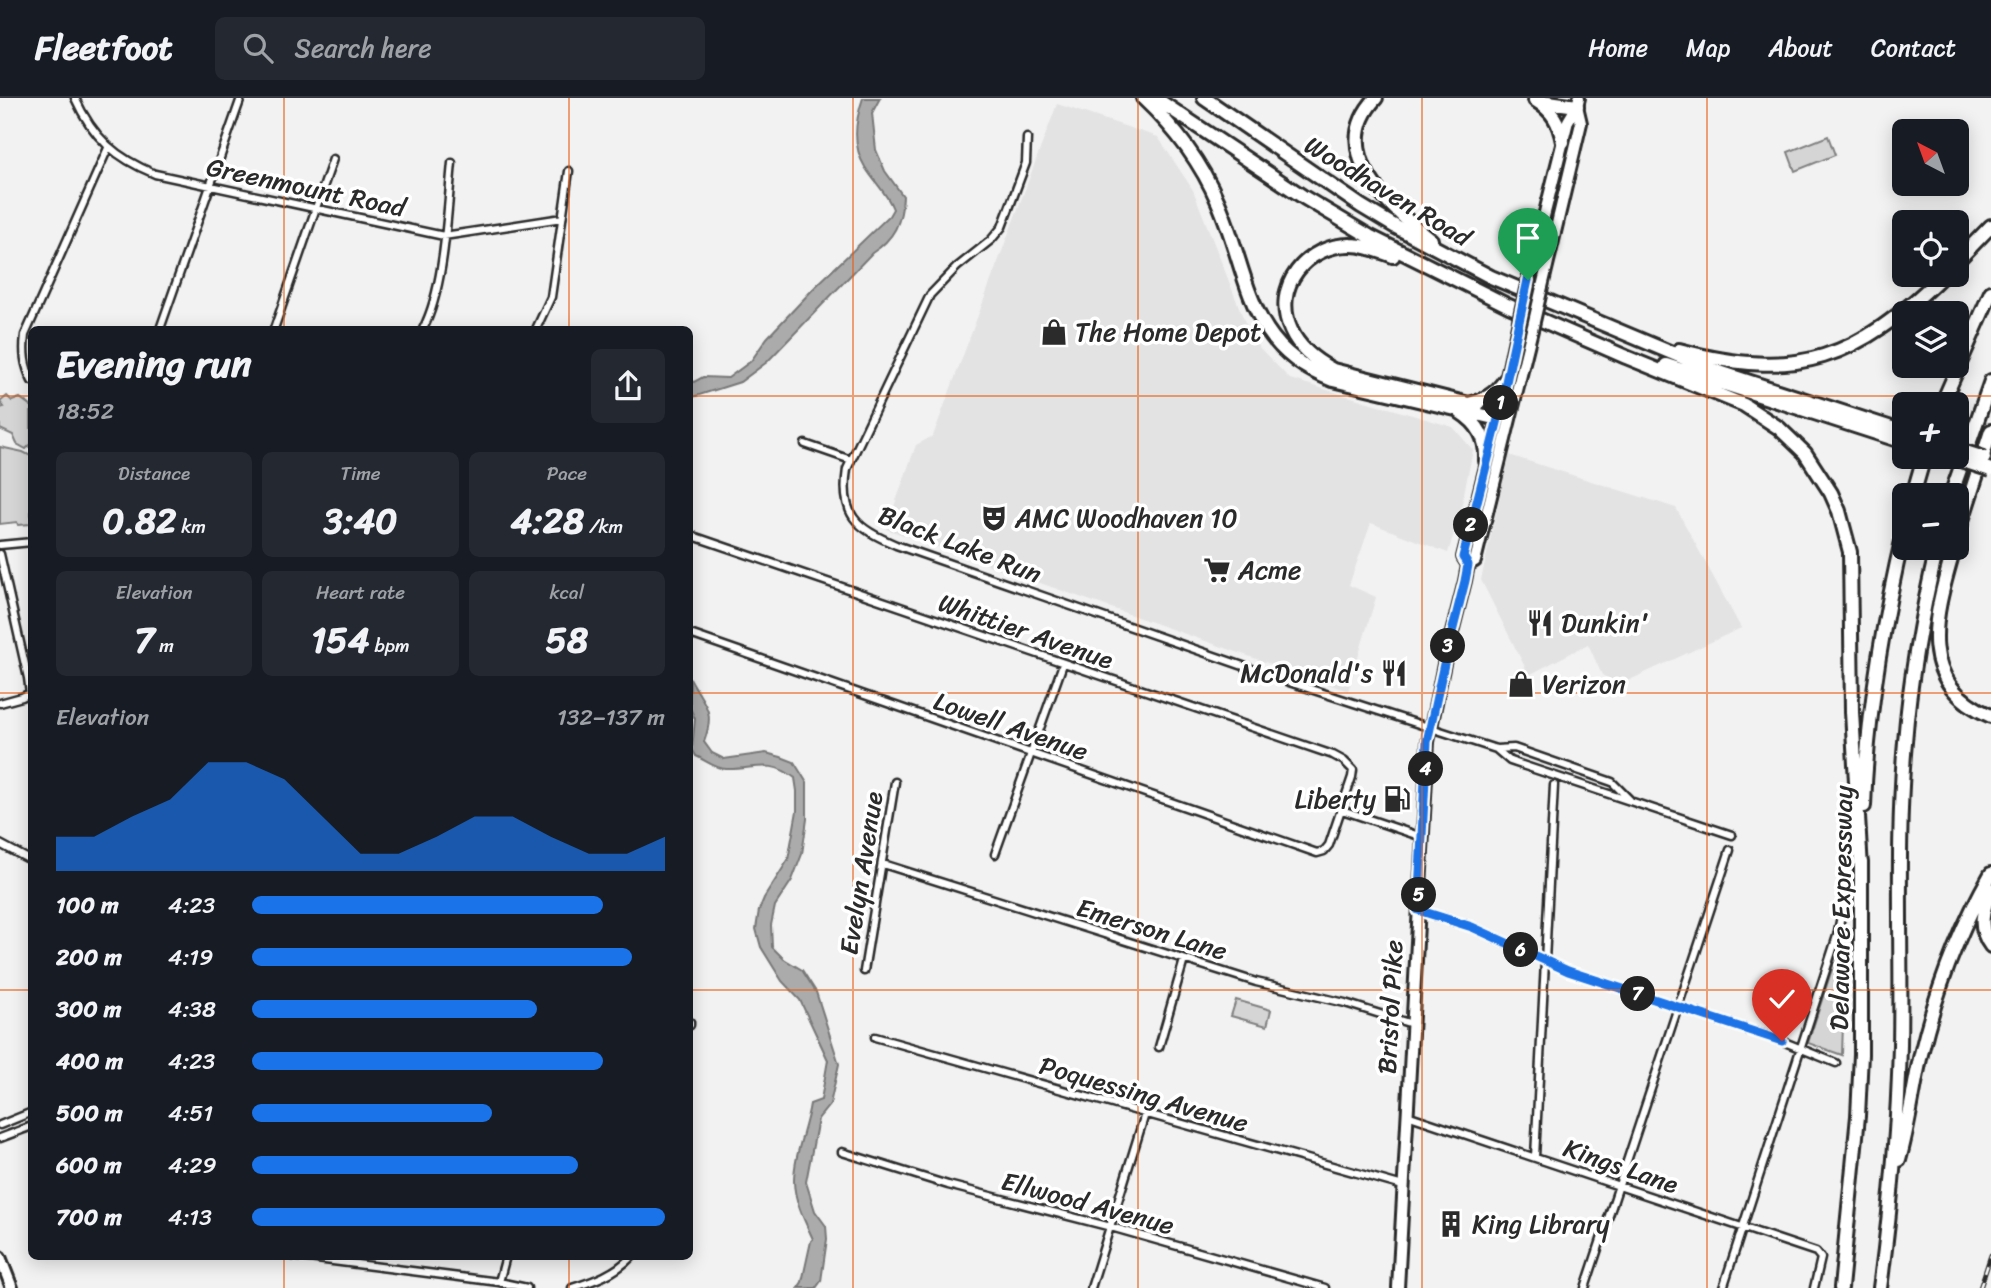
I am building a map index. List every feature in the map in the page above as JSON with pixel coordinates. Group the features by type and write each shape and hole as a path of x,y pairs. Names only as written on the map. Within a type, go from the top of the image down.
{"highway":[{"path":"1136,98 1173,134 1203,172"},
{"path":"1143,98 1174,130 1203,172 1228,227 1255,309 1285,352 1313,372 1333,380 1503,416"},
{"name":"Woodhaven Road","path":"1155,98 1339,219 1449,276 1572,334"},
{"name":"Woodhaven Road","path":"1204,98 1361,206 1457,260 1548,303 1637,337"},
{"path":"1376,98 1365,113 1358,133 1359,155 1368,177 1382,196 1408,221 1457,260"},
{"path":"1557,98 1578,102"},
{"path":"1531,99 1558,105 1578,102"},
{"path":"1531,99 1552,113 1559,124 1563,142"},
{"path":"1969,249 1991,226"},
{"path":"1449,276 1370,248 1354,245 1331,247 1313,254 1299,268 1288,288 1286,310 1289,325 1296,340 1326,367 1464,408 1487,398 1498,390 1505,380"},
{"path":"1637,337 1739,364 1785,364 1810,360 1849,347 1877,332 1930,287"},
{"path":"1947,392 1991,292"},
{"path":"1572,334 1892,433"},
{"path":"1572,334 1730,398 1763,416 1805,453 1832,493 1850,552 1852,712 1861,869"},
{"path":"1637,337 1696,364 1892,432"},
{"path":"1955,483 1991,381"},
{"path":"1464,408 1487,447 1486,461"},
{"path":"1969,499 1991,431"},
{"path":"1969,453 1991,461"},
{"path":"1969,463 1991,470"},
{"name":"Delaware Expressway","path":"1841,1288 1858,1116 1864,800 1877,674 1898,560"},
{"path":"1880,1288 1894,1177 1900,1046 1901,801 1904,743 1919,628 1934,560"},
{"path":"1951,560 1938,611 1935,638 1937,656 1942,671 1955,691 1974,707 1991,716"},
{"path":"1894,1177 1908,1130 1921,1054 1940,988 1963,930 1991,874"},
{"path":"1991,889 1982,921 1983,933 1991,946"}],"main road":[{"name":"Bristol Pike","path":"1468,565 1475,561 1503,416 1505,380 1528,280 1568,121 1578,102"},
{"name":"Bristol Pike","path":"1398,1288 1430,727 1468,565 1463,557 1486,461 1533,326 1542,288 1581,123 1578,102"},
{"path":"0,1257 12,1288"}],"street":[{"name":"Greenmount Road","path":"75,98 83,116 108,148 136,166 155,174 444,236 562,218"},
{"path":"161,326 241,98"},
{"name":"Black Lake Run","path":"1027,138 1026,163 1002,227 930,295 847,469 844,491 849,509 858,524 874,535 1292,684 1496,749"},
{"path":"29,326 108,148"},
{"path":"275,326 333,159"},
{"path":"425,326 436,292 452,163"},
{"path":"537,326 551,297 569,171"},
{"path":"28,328 25,335 24,359 28,370"},
{"path":"805,444 851,460"},
{"name":"Whittier Avenue","path":"693,536 1333,755 1353,770 1342,810"},
{"path":"0,545 28,542"},
{"path":"0,554 28,678"},
{"name":"Lowell Avenue","path":"693,635 1321,853 1329,845 1342,810"},
{"path":"995,854 1063,664"},
{"path":"0,703 28,694"},
{"path":"1496,749 1514,748 1612,782 1630,800"},
{"path":"1496,749 1510,761 1732,835"},
{"name":"Evelyn Avenue","path":"864,971 895,782"},
{"path":"1535,1157 1553,785"},
{"path":"1342,810 1422,837"},
{"path":"0,844 28,859"},
{"path":"1585,1288 1730,850"},
{"name":"Emerson Lane","path":"883,864 1256,982 1345,1003 1412,1024"},
{"path":"1418,910 1472,927 1545,962 1801,1048 1836,1063"},
{"path":"1723,1288 1837,936 1841,916"},
{"path":"1159,1046 1184,960"},
{"name":"Poquessing Avenue","path":"875,1037 1404,1186"},
{"path":"0,1125 28,1114"},
{"path":"1091,1288 1145,1114"},
{"name":"Kings Lane","path":"1407,1115 1743,1227 1821,1256 1814,1288"},
{"path":"0,1138 28,1128"},
{"name":"Ellwood Avenue","path":"842,1152 948,1185 1111,1227 1325,1288"},
{"path":"322,1260 499,1282 527,1288"},
{"path":"366,1266 367,1260"},
{"path":"499,1282 505,1260"},
{"path":"572,1288 599,1280 628,1260"}],"shaded area":[{"path":"863,98 880,98 872,113 876,150 885,171 903,196 899,222 891,236 767,362 740,382 693,397 693,382 703,377 728,378 751,361 767,338 815,287 889,216 893,209 865,167 858,151 858,116"},
{"path":"1057,104 1158,137 1193,190 1252,340 1290,379 1453,427 1473,450 1460,513 1448,553 1371,523 1349,585 1376,597 1348,691 886,529 916,445 933,436"},
{"path":"1828,136 1835,155 1795,171 1788,152"},
{"path":"7,396 12,401 20,398 28,404 26,449 17,444 13,435 0,429 0,408 4,407 0,402"},
{"path":"0,447 28,454 28,524 18,525 17,522 0,524"},
{"path":"1509,455 1676,508 1741,628 1619,685 1602,675 1588,644 1529,675 1481,580"},
{"path":"693,683 709,714 704,742 712,753 724,759 766,753 781,757 794,762 807,783 807,819 802,854 792,880 775,906 771,925 772,947 784,959 802,970 816,992 839,1064 830,1104 818,1119 806,1182 815,1211 826,1226 827,1239 821,1281 816,1288 798,1288 813,1239 798,1203 794,1181 810,1104 821,1100 828,1060 800,1000 782,981 761,947 756,929 764,898 788,860 797,811 795,778 777,768 762,766 722,769 696,756 693,751"},
{"path":"1846,926 1842,1055 1808,1043"},
{"path":"1236,1000 1271,1010 1267,1026 1231,1016"}],"railway":[{"path":"1980,1288 1991,1255"}],"place":[{"name":"The Home Depot","path":"1054,332"},
{"name":"AMC Woodhaven 10","path":"994,518"},
{"name":"Acme","path":"1217,570"},
{"name":"Dunkin'","path":"1540,623"},
{"name":"McDonald's","path":"1394,673"},
{"name":"Verizon","path":"1521,684"},
{"name":"Liberty","path":"1397,799"},
{"name":"King Library","path":"1451,1224"}],"route":[{"path":"1528,280 1498,419 1463,557 1468,565 1465,581 1430,727 1418,910 1458,921 1568,971 1782,1041"}]}
